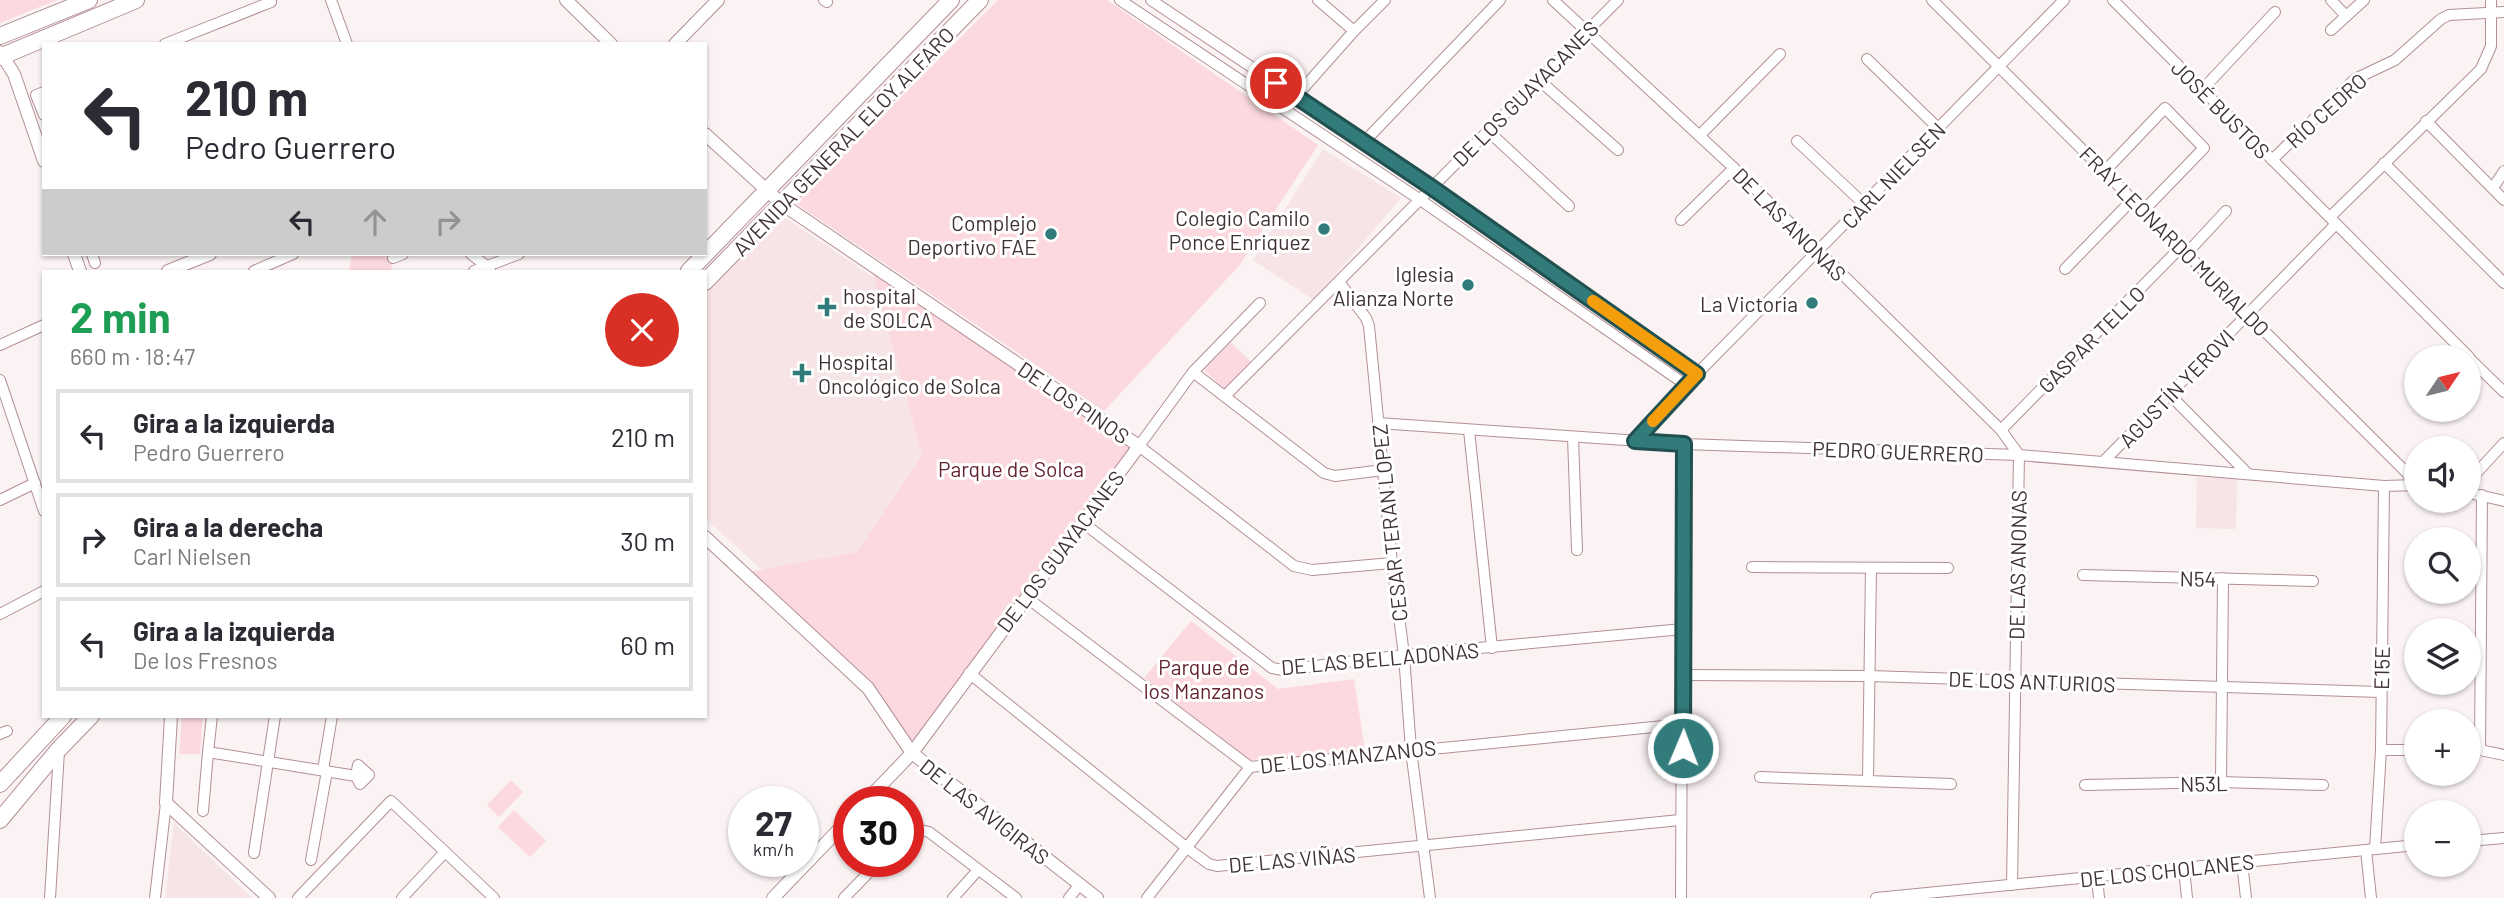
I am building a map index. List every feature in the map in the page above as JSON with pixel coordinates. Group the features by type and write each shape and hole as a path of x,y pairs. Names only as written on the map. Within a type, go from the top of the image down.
{"main road":[{"path":"0,36 89,0"},
{"path":"1,55 136,0"},
{"name":"AVENIDA GENERAL ELOY ALFARO","path":"707,252 951,0"},
{"name":"AVENIDA GENERAL ELOY ALFARO","path":"707,280 980,0"},
{"name":"AVENIDA GENERAL ELOY ALFARO","path":"690,270 703,256"},
{"path":"0,784 61,718"},
{"path":"0,820 59,749 89,718"}],"street":[{"path":"331,0 346,42"},
{"path":"566,0 609,42"},
{"path":"677,42 718,0"},
{"path":"1120,0 1419,199 1686,385"},
{"path":"1141,15 1152,0 1431,187 1697,374"},
{"path":"1318,0 1354,31"},
{"path":"1285,108 1385,0"},
{"path":"1364,142 1500,0"},
{"name":"DE LAS ANONAS","path":"1553,0 1734,168 2001,430 2019,454 2012,885"},
{"name":"DE LOS GUAYACANES","path":"1226,395 1618,0"},
{"name":"FRAY LEONARDO MURIALDO","path":"1932,0 2404,471"},
{"name":"CARL NIELSEN","path":"1635,441 1686,385 2064,0"},
{"name":"JOSÉ BUSTOS","path":"2113,0 2457,345"},
{"path":"2331,0 2346,16"},
{"path":"2332,30 2364,0"},
{"name":"AGUSTÍN YEROVI","path":"2104,461 2248,314 2384,163 2430,125 2481,69 2491,46 2491,0"},
{"path":"170,42 271,2"},
{"path":"2201,90 2275,12"},
{"name":"RÍO CEDRO","path":"2272,160 2355,79 2395,60 2441,19 2449,15 2504,12"},
{"path":"1700,135 1780,54"},
{"path":"1,55 14,74 42,152"},
{"path":"1867,59 1939,129"},
{"path":"1539,80 1618,150"},
{"path":"42,93 36,95 42,110"},
{"path":"2105,171 2165,108 2204,148 2143,211"},
{"path":"2430,125 2504,200"},
{"path":"1488,131 1569,206"},
{"name":"DE LOS PINOS","path":"707,136 782,204 1139,446 1294,566 1312,570 1392,563"},
{"path":"1797,141 1865,205"},
{"path":"2384,163 2504,283"},
{"path":"1681,220 1734,168"},
{"path":"2493,188 2504,171"},
{"path":"2066,269 2132,200"},
{"name":"GASPAR TELLO","path":"2001,430 2227,211"},
{"path":"1477,239 1486,226"},
{"path":"170,270 205,256"},
{"path":"256,270 288,256"},
{"path":"474,256 490,269 515,256"},
{"name":"CESAR TERAN LOPEZ","path":"1340,283 1369,326 1392,563 1404,656 1411,750 1430,898"},
{"path":"1561,298 1570,285"},
{"name":"DE LOS GUAYACANES","path":"880,786 912,753 1194,372 1260,303"},
{"path":"0,345 42,326"},
{"name":"JOSÉ BUSTOS","path":"2482,370 2504,392"},
{"path":"1194,372 1324,473 1335,476 1383,470"},
{"path":"1,384 42,505"},
{"path":"2169,394 2247,473"},
{"name":"PEDRO GUERRERO","path":"1378,423 1684,444 2019,454 2384,486 2404,485"},
{"path":"1469,430 1492,648"},
{"path":"1573,437 1577,550"},
{"path":"2481,468 2504,443"},
{"path":"1681,898 1684,444"},
{"path":"0,500 35,483"},
{"name":"E15E","path":"2371,898 2371,849 2381,750 2384,486"},
{"path":"2476,709 2482,495 2504,501"},
{"name":"DE LAS BELLADONAS","path":"1083,522 1272,668 1283,670 1683,629"},
{"name":"DE LAS AVIGIRAS","path":"707,539 868,688 912,753 1086,893"},
{"path":"1752,567 1948,568"},
{"path":"1868,780 1871,568"},
{"name":"N54","path":"2083,575 2313,581"},
{"path":"2221,782 2223,578"},
{"path":"0,614 42,592"},
{"name":"DE LOS MANZANOS","path":"1026,597 1250,767 1684,724"},
{"name":"DE LAS VIÑAS","path":"969,674 1187,848 1209,864 1217,866 1680,820"},
{"name":"DE LOS ANTURIOS","path":"1684,675 1869,676 2380,692"},
{"path":"155,898 172,718"},
{"path":"203,811 212,718"},
{"path":"254,853 275,718"},
{"path":"311,860 332,718"},
{"path":"50,898 59,749"},
{"path":"2381,750 2404,750"},
{"path":"2481,751 2504,755"},
{"path":"208,752 356,776"},
{"path":"1147,898 1250,767"},
{"path":"1760,777 1951,783"},
{"name":"N53L","path":"2085,785 2221,782 2323,785"},
{"path":"298,898 391,802 494,898"},
{"path":"166,803 269,898"},
{"path":"924,831 1016,898"},
{"path":"773,898 833,836"},
{"path":"2481,840 2504,838"},
{"name":"DE LOS CHOLANES","path":"1876,898 2404,846"},
{"path":"402,898 445,852"},
{"path":"2242,862 2246,898"},
{"path":"2184,868 2187,898"},
{"path":"953,898 978,870"},
{"path":"844,898 864,877"},
{"path":"2097,877 2099,898"},
{"path":"1069,898 1086,893"}],"shaded area":[{"name":"Colegio Camilo Ponce Enriquez","path":"1323,149 1401,198 1314,300 1253,260"},
{"name":"Hospital Oncológico de Solca","path":"787,219 874,278 922,455 857,552 762,570 707,520 707,290 776,220"},
{"path":"2197,477 2237,479 2236,529 2196,528"},
{"path":"174,823 252,898 165,898"}],"green space":[{"path":"0,0 57,0 0,23"},
{"name":"Complejo Deportivo FAE","path":"998,0 1107,0 1318,145 1239,266 1104,411 795,203"},
{"path":"352,256 393,258 391,270 349,270"},
{"name":"Parque de Solca","path":"870,264 1139,446 912,753 868,688 743,573 857,552 922,455"},
{"path":"1230,342 1251,362 1225,390 1204,370"},
{"name":"Parque de los Manzanos","path":"1191,621 1278,689 1354,679 1365,751 1250,760 1144,678"},
{"path":"182,718 203,718 200,754 179,754"},
{"path":"511,780 523,792 499,817 487,805"},
{"path":"514,810 546,841 530,857 498,827"}],"slow traffic":[{"path":"1593,301 1697,374 1653,421"}],"place":[{"name":"Colegio Camilo Ponce Enriquez","path":"1324,229"},
{"name":"Complejo Deportivo FAE","path":"1051,234"},
{"name":"Iglesia Alianza Norte","path":"1468,285"},
{"name":"La Victoria","path":"1812,303"},
{"name":"hospital de SOLCA","path":"827,307"},
{"name":"Hospital Oncológico de Solca","path":"802,373"}],"route":[{"path":"1276,83 1431,187 1697,374 1635,441 1684,444 1683,748"}]}
